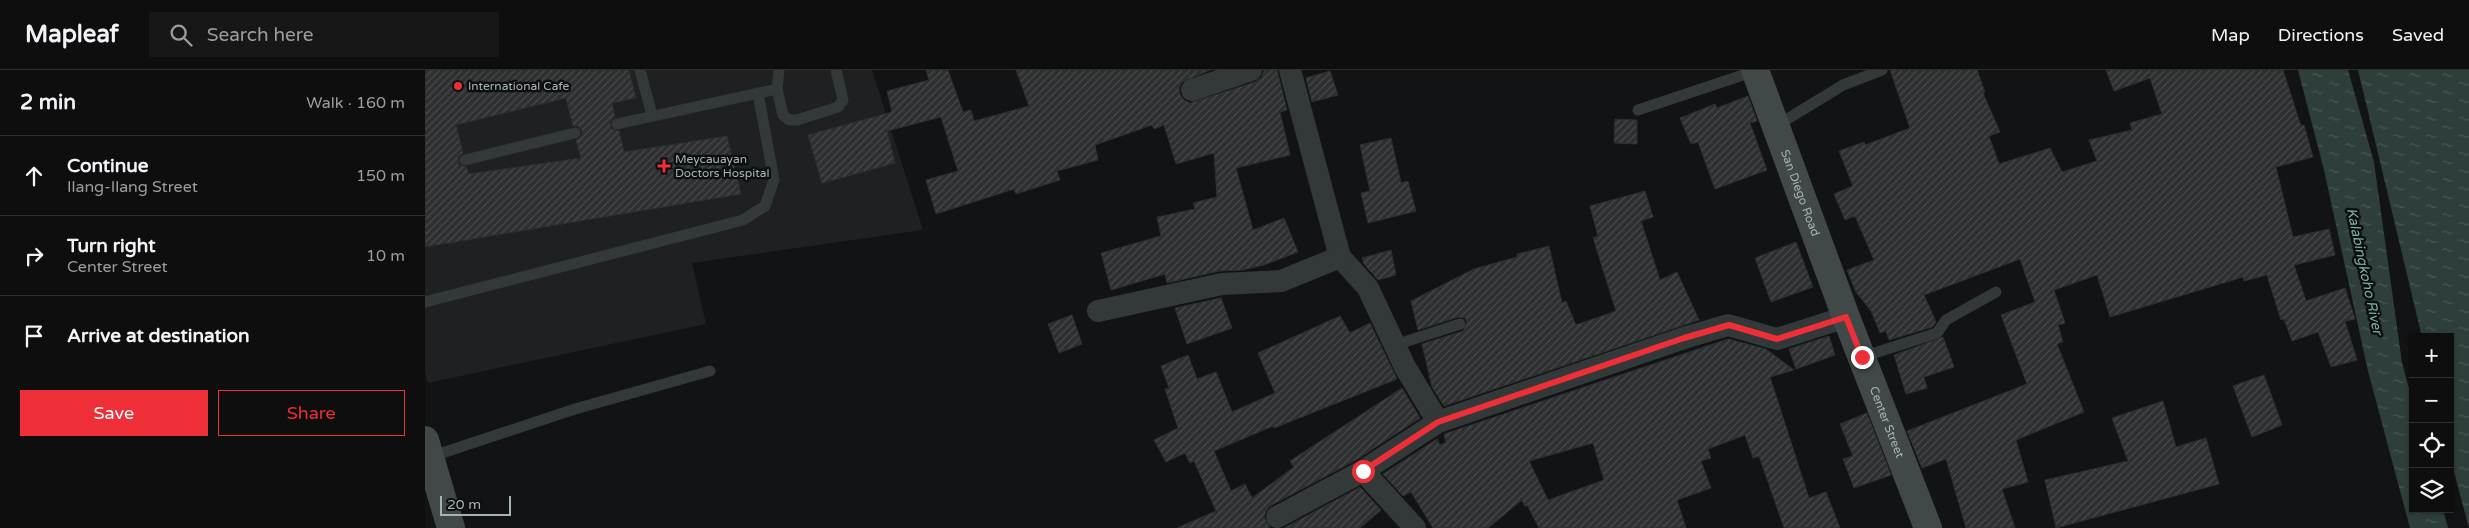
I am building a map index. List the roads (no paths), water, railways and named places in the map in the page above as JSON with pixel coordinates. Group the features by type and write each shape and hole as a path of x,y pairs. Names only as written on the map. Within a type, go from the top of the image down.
{"street":[{"path":"1192,90 1251,70"},
{"path":"1290,70 1340,257 1368,288 1405,367 1438,422"},
{"name":"San Diego Road","path":"1755,70 1846,317"},
{"path":"1098,311 1230,283 1281,281 1340,257"},
{"path":"1277,517 1363,471 1438,422 1684,338 1729,325 1777,339 1846,317"},
{"name":"Center Street","path":"1846,317 1928,528"},
{"path":"427,448 451,528"},
{"path":"1363,471 1415,528"}],"lane":[{"path":"640,70 652,116"},
{"path":"779,70 777,89 783,115 789,120 797,120 838,107 843,100 836,70"},
{"path":"1638,110 1755,70"},
{"path":"1775,127 1843,85 1882,70"},
{"path":"617,124 777,89"},
{"path":"425,302 743,220 765,206 774,180 758,93"},
{"path":"465,160 575,134"},
{"path":"1862,357 1891,346 1937,333 1946,320 1996,292"},
{"path":"1395,345 1460,324"},
{"path":"427,448 575,410 710,371"}],"water":[{"name":"Kalabingkoho River","path":"2298,70 2348,70 2374,162 2402,363 2409,388 2409,513 2444,513 2448,528 2410,528 2368,371 2324,170"},
{"path":"2358,70 2469,70 2469,528 2454,472 2454,333 2421,333"}],"place":[{"name":"International Cafe","path":"458,86"},
{"name":"Meycauayan Doctors Hospital","path":"664,166"}]}
